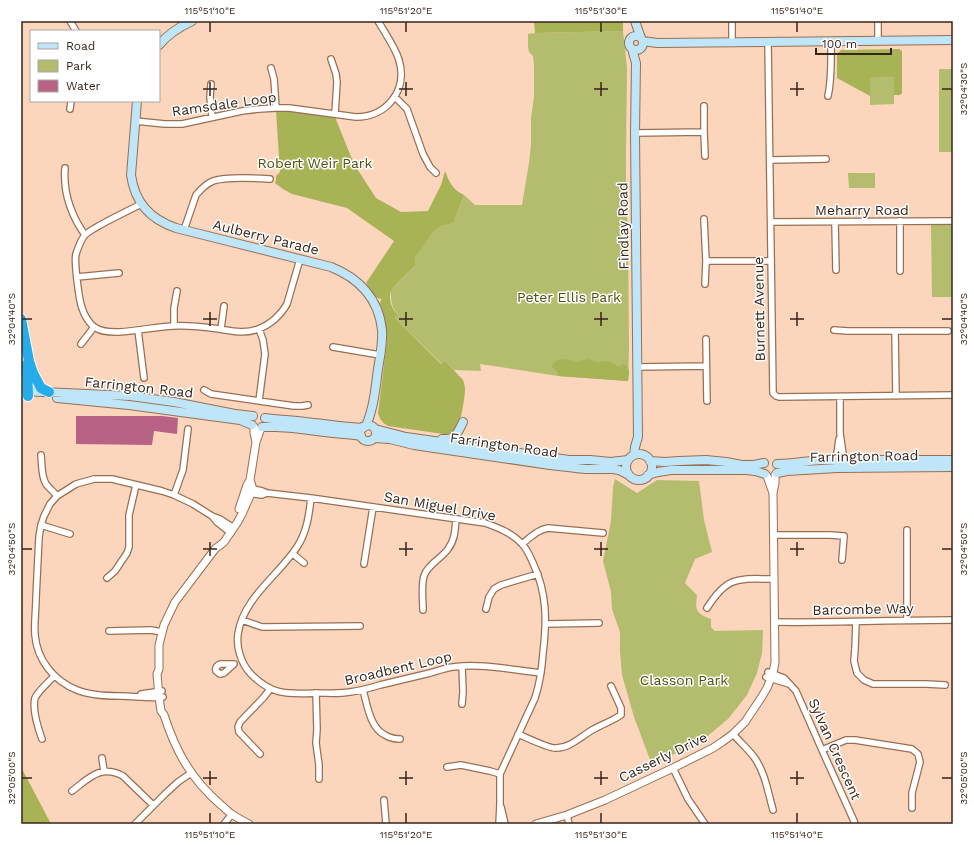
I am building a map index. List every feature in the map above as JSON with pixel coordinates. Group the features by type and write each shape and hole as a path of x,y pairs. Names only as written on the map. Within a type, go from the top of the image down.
{"highway":[{"path":"21,319 29,361 33,373 41,388 49,392"},
{"path":"24,394 25,336"}],"main road":[{"path":"160,44 176,29 192,21"},
{"name":"Findlay Road","path":"634,455 638,437 635,133 636,63 639,43 635,21"},
{"path":"639,43 953,40"},
{"name":"Aulberry Parade","path":"137,102 131,175 133,186 141,204 149,213 170,226 338,269 354,279 364,288 373,302 381,324 382,335 370,428"},
{"name":"Farrington Road","path":"24,394 49,392 130,396 253,416"},
{"name":"Farrington Road","path":"24,394 129,404 240,420 257,427 293,428 361,436"},
{"path":"254,414 262,414 266,422 257,427 251,420 253,416 254,414"},
{"name":"Farrington Road","path":"265,418 342,427 370,428 406,437 569,460 611,462 628,460"},
{"path":"406,437 414,435 445,439 451,438 458,432 463,422"},
{"path":"370,428 376,434 375,438 368,442 361,436 361,432 370,428"},
{"name":"Findlay Road","path":"638,437 649,459"},
{"name":"Farrington Road","path":"375,438 390,439 414,445 550,465 584,469 613,469 629,475"},
{"path":"649,459 651,468 648,475 641,479 637,479 629,475 626,468 628,460 631,456 641,454 649,459 665,462 706,460 754,464 764,463 771,460 777,464 778,469 771,475 762,470 764,463"},
{"name":"Farrington Road","path":"648,475 671,470 746,470 771,475 787,471 840,464 953,460"},
{"name":"Farrington Road","path":"777,464 808,461 840,464 953,467"}],"street":[{"path":"378,21 399,57 401,79 396,97 407,109 423,154 430,167 436,173"},
{"path":"732,21 732,42"},
{"path":"878,21 878,41"},
{"path":"828,96 831,76 831,41"},
{"name":"Burnett Avenue","path":"768,42 773,393 779,397 953,395"},
{"path":"331,59 337,82 335,114"},
{"path":"271,68 274,79 276,108"},
{"path":"212,84 210,97 212,117"},
{"name":"Ramsdale Loop","path":"135,121 178,124 250,110 276,108 289,108 362,117 369,116 380,111 391,103 396,97"},
{"path":"70,109 72,102"},
{"path":"704,106 705,156"},
{"path":"635,133 704,132"},
{"path":"770,160 826,159"},
{"path":"65,168 64,178 68,201 74,217 85,235"},
{"path":"184,230 196,196 212,182 230,179 270,179"},
{"path":"141,204 85,235 80,244 76,255 76,265 81,308 94,328 116,332 174,326 244,332 259,329 275,319 284,310 300,259"},
{"path":"704,219 706,261 705,284"},
{"path":"900,221 900,271"},
{"name":"Meharry Road","path":"771,222 953,221"},
{"path":"835,222 836,270"},
{"path":"706,261 770,261"},
{"path":"77,277 119,273"},
{"path":"174,326 174,308 177,291"},
{"path":"221,330 224,306"},
{"path":"81,344 94,328"},
{"path":"259,329 263,340 265,354 259,401"},
{"path":"138,330 144,378"},
{"path":"834,330 948,331"},
{"path":"895,331 896,396"},
{"path":"706,339 707,400"},
{"path":"333,347 380,355"},
{"path":"637,367 706,366"},
{"path":"204,390 211,394 259,401 294,406 308,405"},
{"path":"840,397 840,433 837,454 840,464"},
{"path":"249,824 232,814 198,783 174,744 164,715 165,709 160,694 161,674 159,669 159,651 166,619 175,602 215,549 224,542 242,514 248,490 252,486 250,480 257,427"},
{"path":"174,495 183,470 188,429"},
{"path":"41,455 43,476 45,481 58,496"},
{"name":"Casserly Drive","path":"536,824 567,815 605,800 673,768 713,748 733,734 745,722 761,698 762,688 770,675 770,661 774,652 773,493 775,483 771,475"},
{"path":"160,694 108,696 79,691 54,676 46,667 41,657 35,634 39,537 44,516 50,504 58,496 76,484 94,479 112,479 174,495 193,504 212,516 217,522 231,529"},
{"path":"107,578 115,571 127,553 129,547 129,515 136,485"},
{"name":"San Miguel Drive","path":"248,490 486,523 510,533 522,544 528,552 538,574 543,594 546,624 543,660 538,689 500,774 499,824"},
{"name":"Broadbent Loop","path":"311,498 305,531 297,547 247,608 238,633 238,648 242,661 247,669 262,684 270,689 284,693 341,694 363,690 452,667 486,666 541,674"},
{"path":"364,564 373,507"},
{"path":"423,610 424,575 426,570 448,550 451,545 454,539 456,519"},
{"path":"41,525 70,534"},
{"path":"522,544 537,531 548,528 603,533"},
{"path":"907,530 907,620"},
{"path":"774,534 830,534 844,536 842,560"},
{"path":"292,554 304,562"},
{"path":"486,609 488,597 494,589 507,583 538,574"},
{"path":"707,608 720,591 736,580 773,579"},
{"path":"242,620 262,627 360,626"},
{"name":"Barcombe Way","path":"774,622 953,620"},
{"path":"546,624 599,622"},
{"path":"856,622 854,661 857,673 864,680 872,684 945,685"},
{"path":"109,631 151,630 162,632"},
{"path":"234,664 242,661"},
{"path":"462,666 462,704"},
{"name":"Sylvan Crescent","path":"770,675 784,678 796,691 855,824"},
{"path":"42,739 38,727 35,706 36,698 39,692 54,676"},
{"path":"518,734 554,749 568,746 592,730 621,714 621,708 611,686"},
{"path":"260,754 239,732 238,727 240,722 270,689"},
{"path":"363,690 376,728 385,736 400,739"},
{"path":"316,693 316,743 319,779"},
{"path":"733,734 757,762 763,776 773,810"},
{"path":"822,750 846,740 855,740 912,750 918,754 920,762 912,793 912,808"},
{"path":"102,758 104,771"},
{"path":"447,766 461,765 500,774"},
{"path":"673,768 688,799 704,824"},
{"path":"72,791 95,774 104,771 111,771 123,776 153,805"},
{"path":"135,824 178,782 191,773"},
{"path":"384,800 386,824"},
{"name":"San Miguel Drive","path":"500,805 505,824"},
{"path":"224,824 232,814"},
{"path":"567,815 569,824"}],"green space":[{"path":"534,21 623,21 623,31 535,33"},
{"name":"Peter Ellis Park","path":"623,31 627,68 626,204 628,226 628,381 558,376 480,364 481,371 454,370 445,361 442,364 395,318 398,315 392,303 391,290 416,265 416,255 434,231 442,226 454,222 464,195 475,205 522,205 531,145 531,118 534,97 534,65 533,56 529,52 528,47 528,34"},
{"path":"900,49 902,51 902,93 900,95 894,95 894,77 870,78 870,96 837,78 837,54 841,50"},
{"path":"939,69 953,69 953,152 939,152"},
{"path":"894,77 894,104 870,105 870,78"},
{"name":"Robert Weir Park","path":"276,111 288,111 335,117 354,164 376,198 401,212 428,211 441,185 445,171 452,185 464,195 454,222 440,227 433,233 418,252 415,258 416,265 392,289 390,298 392,307 398,315 395,318 441,364 445,361 463,380 465,390 462,412 458,428 452,434 450,435 388,426 380,418 378,413 387,332 380,303 381,299 376,297 366,283 394,241 347,208 292,194 275,183 276,176 280,172"},
{"path":"848,173 875,173 875,188 849,188"},
{"path":"931,224 953,224 953,297 932,297"},
{"path":"566,359 578,362 588,359 596,362 607,361 618,366 623,364 626,365 629,373 628,381 558,376 558,373 552,367 553,364 557,360"},
{"name":"Classon Park","path":"615,479 637,493 657,480 699,481 704,520 712,552 695,559 685,583 697,595 696,605 699,613 711,619 711,627 715,631 763,630 762,653 757,673 747,695 728,719 704,739 652,765 634,717 622,675 620,632 612,609 611,592 603,561 611,521 613,487"},
{"path":"21,767 50,822 52,824 21,824"}],"water":[{"path":"76,416 162,416 178,418 177,434 154,431 152,445 76,444"}]}
